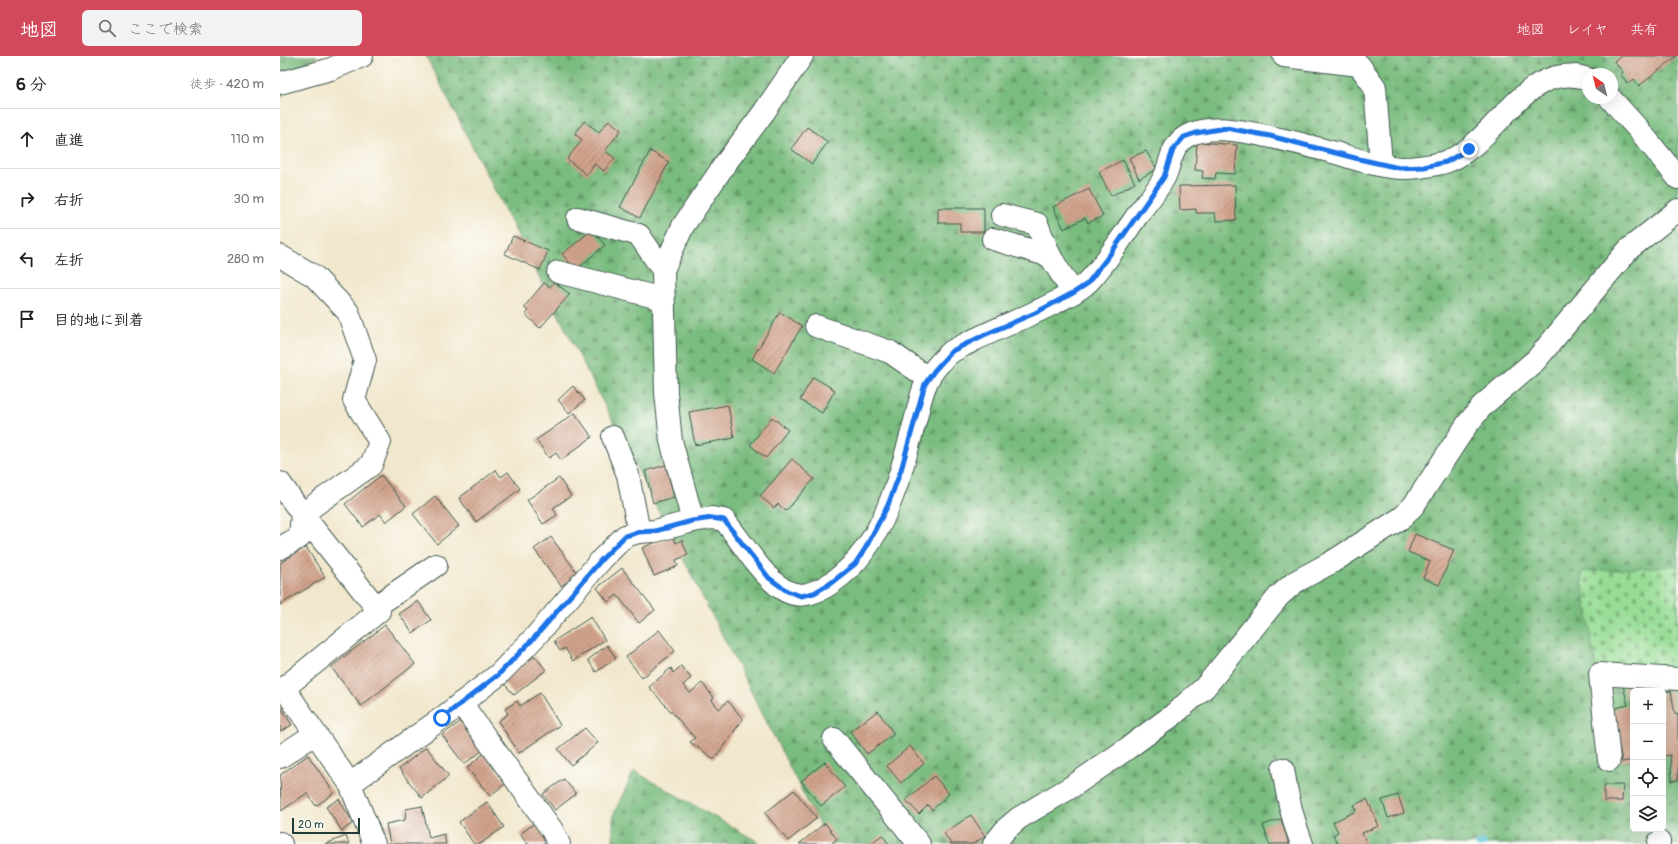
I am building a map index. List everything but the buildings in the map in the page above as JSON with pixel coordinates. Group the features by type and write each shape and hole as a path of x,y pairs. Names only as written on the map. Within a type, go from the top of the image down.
{"street":[{"path":"280,83 331,69 362,56"},
{"path":"692,521 671,441 666,393 663,270 683,226 802,56"},
{"path":"1284,56 1359,65 1375,87 1381,164"},
{"path":"350,784 498,675 535,637 602,559 625,536 639,532 655,531 692,521 712,518 724,520 769,578 787,591 801,596 814,593 831,583 855,564 880,524 901,470 928,378 952,351 984,335 1035,313 1087,284 1111,253 1164,177 1173,150 1184,137 1196,133 1226,128 1286,140 1399,168 1424,167 1446,162 1469,149 1525,92 1542,82 1577,70"},
{"path":"1615,104 1639,130 1678,178"},
{"path":"994,844 1006,829 1019,818 1073,786 1128,748 1178,710 1205,687 1279,596 1295,582 1332,562 1403,517 1414,505 1466,426 1483,405 1536,360 1629,250 1678,210"},
{"path":"1002,215 1037,224 1050,256 1073,293"},
{"path":"578,218 639,236 663,270"},
{"path":"993,239 1050,256"},
{"path":"280,256 314,276 348,312 366,360 354,400 380,442 371,465 302,514 300,537 280,548"},
{"path":"558,272 663,299"},
{"path":"816,326 890,352 928,378"},
{"path":"613,437 628,475 639,532"},
{"path":"280,483 302,514 379,611 284,688 350,784 374,844"},
{"path":"376,607 436,564"},
{"path":"1609,760 1600,674 1678,679"},
{"path":"462,703 552,830 559,844"},
{"path":"280,757 315,734"},
{"path":"834,739 919,844"},
{"path":"1283,770 1289,807 1302,844"}],"green space":[{"path":"280,56 317,56 280,99"},
{"path":"426,56 1678,56 1678,844 829,844"},
{"path":"1678,566 1678,688 1596,669 1581,572"},
{"path":"634,771 755,840 758,844 613,844 613,815"}],"waterway":[{"path":"1479,844 1483,843"}],"route":[{"path":"442,718 498,675 535,637 602,559 625,536 639,532 655,531 692,521 712,518 724,520 769,578 787,591 801,596 814,593 831,583 855,564 880,524 901,470 925,384 934,371 952,351 984,335 1035,313 1087,284 1111,253 1164,177 1173,150 1184,137 1196,133 1226,128 1270,136 1399,168 1424,167 1446,162 1469,149"}]}
